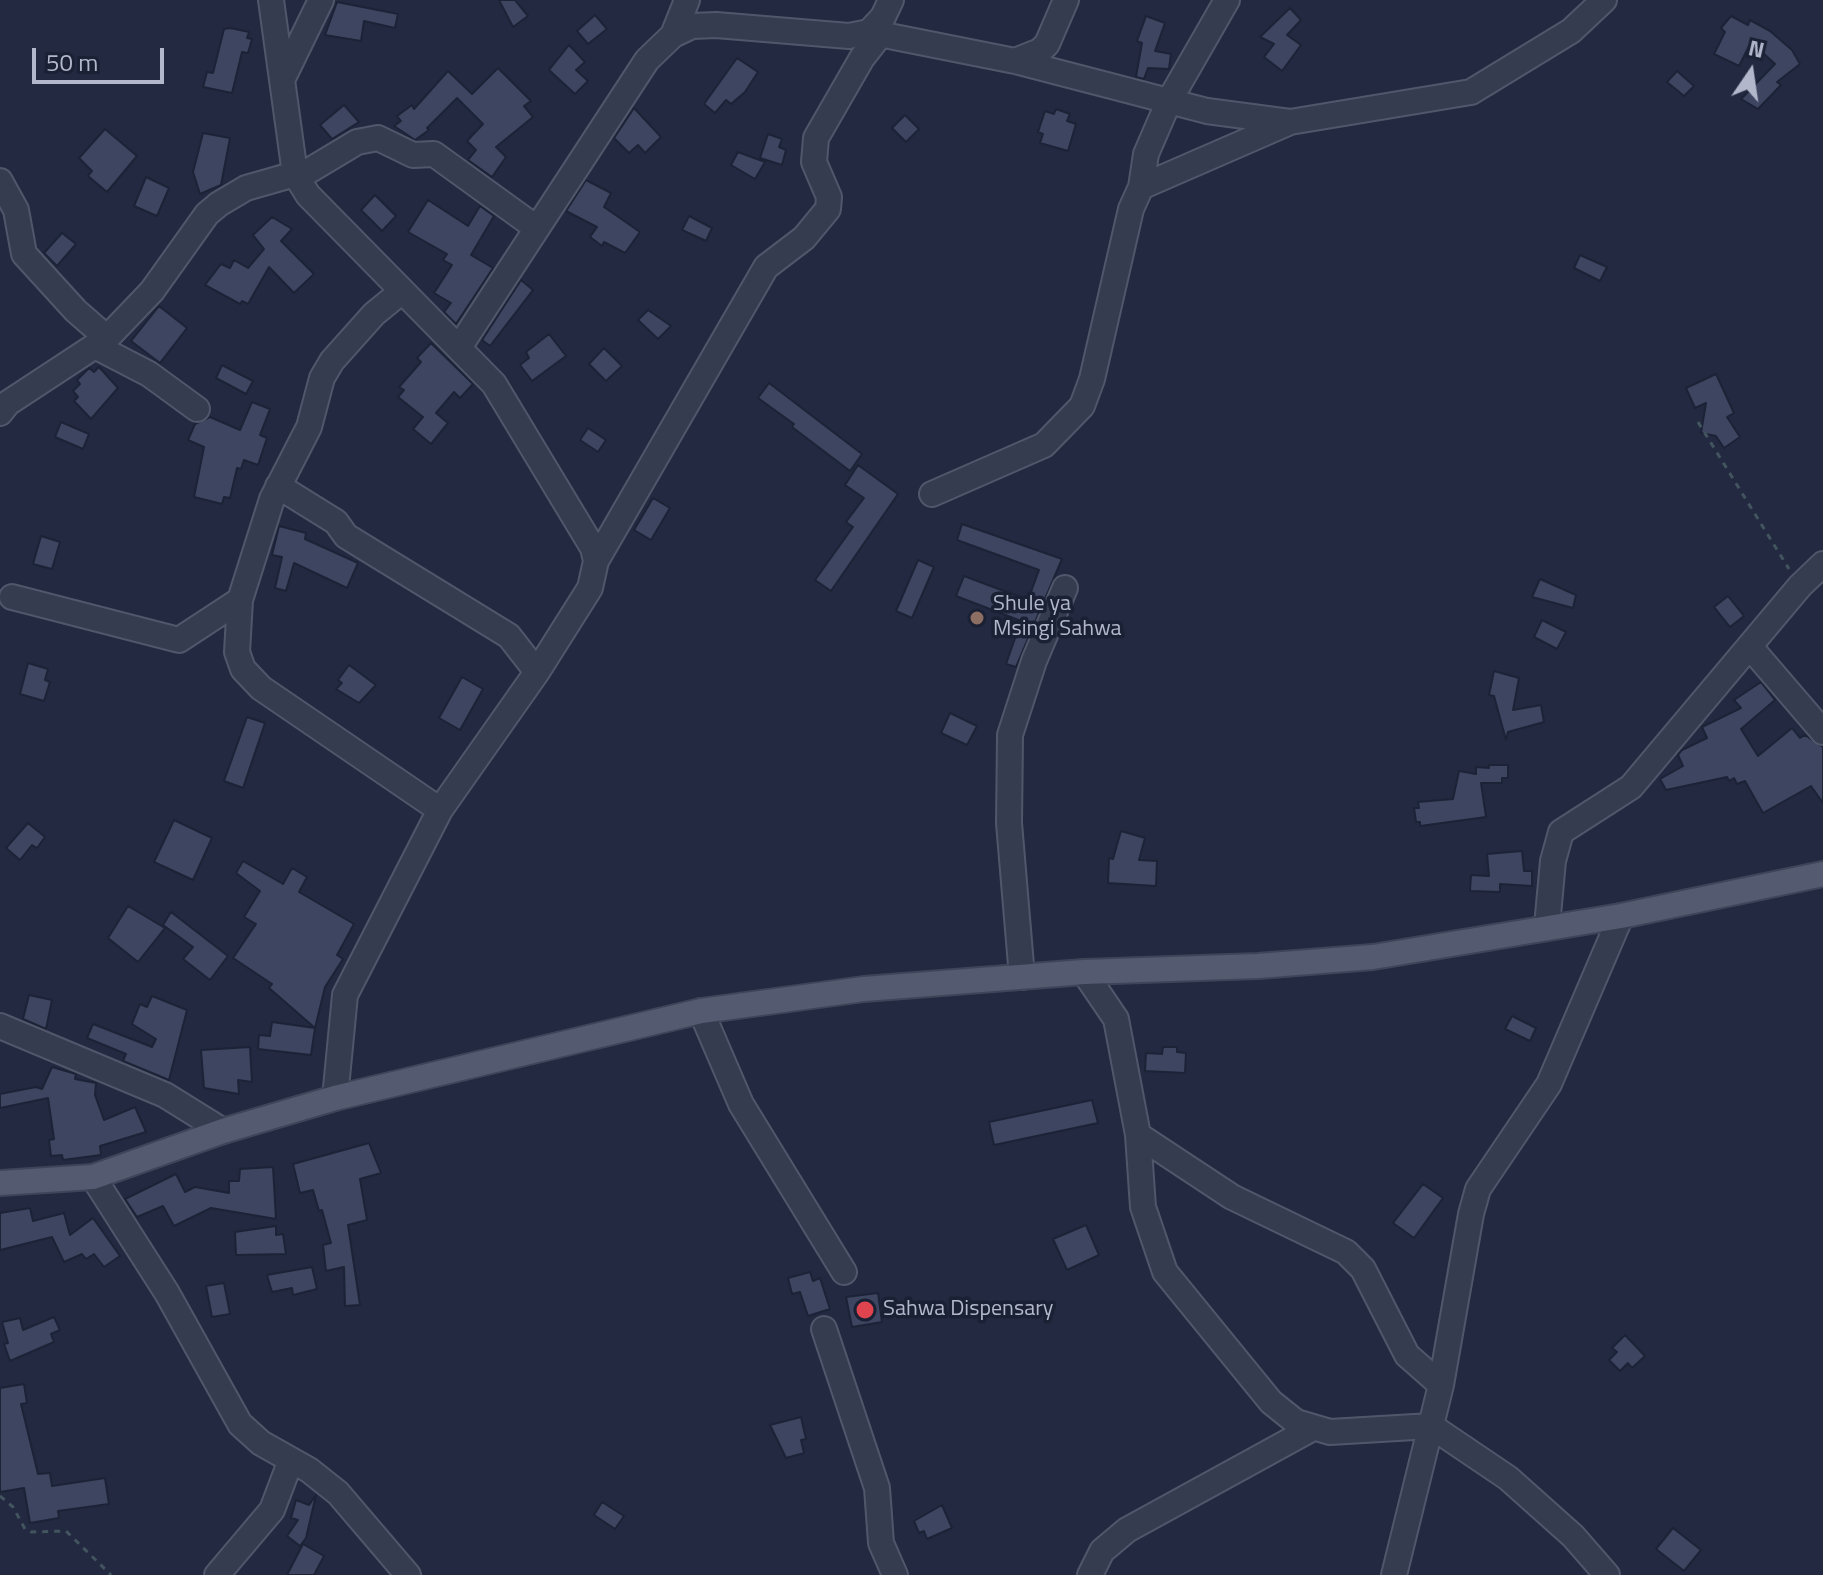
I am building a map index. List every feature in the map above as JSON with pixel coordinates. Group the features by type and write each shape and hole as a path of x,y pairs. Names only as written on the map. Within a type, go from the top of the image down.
{"main road":[{"path":"0,1183 93,1177 223,1131 335,1098 701,1011 864,989 1084,972 1258,966 1373,957 1621,916 1823,874"}],"street":[{"path":"271,0 296,176 308,195 401,292 460,346 494,384 593,548 596,561"},
{"path":"283,78 321,0"},
{"path":"673,35 687,0"},
{"path":"335,1098 345,995 440,810 537,672 590,588 596,561 766,267 804,238 828,209 829,197 814,162 816,138 891,0"},
{"path":"1015,61 1040,51 1047,44 1066,0"},
{"path":"932,494 1044,445 1082,406 1092,379 1131,209 1141,187 1146,154 1169,101 1227,0"},
{"path":"1141,187 1290,122 1471,92 1571,31 1604,0"},
{"path":"460,346 647,60 673,35 692,26 716,25 814,35 874,34 1015,61 1207,111 1290,122"},
{"path":"0,413 8,403 101,342 167,272 207,214 246,188 296,176 357,142 378,138 413,155 434,154 535,227"},
{"path":"0,181 16,210 24,254 101,342 197,409"},
{"path":"401,292 374,314 332,361 322,378 309,427 278,486 240,600 237,652 243,669 261,688 440,810"},
{"path":"278,486 336,522 346,536 509,636 537,672"},
{"path":"1547,926 1553,861 1561,832 1631,787 1800,586 1823,564"},
{"path":"1022,977 1009,823 1010,735 1034,661 1065,588"},
{"path":"12,597 179,640 240,600"},
{"path":"1751,648 1823,732"},
{"path":"1394,1575 1441,1385 1478,1189 1549,1084 1621,916"},
{"path":"1084,972 1116,1019 1138,1135 1143,1207 1165,1272 1271,1402 1282,1413 1313,1428 1330,1432 1431,1426 1508,1478 1573,1536 1607,1575"},
{"path":"701,1011 741,1104 844,1272"},
{"path":"0,1026 165,1095 223,1131"},
{"path":"1138,1135 1232,1197 1346,1252 1363,1269 1407,1355 1441,1385"},
{"path":"93,1177 167,1293 229,1409 261,1443 338,1493 408,1575"},
{"path":"824,1329 877,1488 881,1543 895,1575"},
{"path":"1090,1575 1102,1551 1127,1530 1313,1428"},
{"path":"217,1575 272,1510 291,1460"}],"path":[{"path":"1698,422 1800,586"},
{"path":"0,1496 13,1507 25,1529 31,1532 66,1531 111,1575"}],"building":[{"path":"499,0 515,0 528,16 513,27"},
{"path":"337,2 398,14 395,28 364,21 361,41 325,35"},
{"path":"1290,8 1301,20 1287,35 1301,45 1282,71 1264,57 1274,44 1260,37"},
{"path":"595,15 607,29 588,44 577,31"},
{"path":"1146,16 1165,23 1155,51 1171,54 1169,69 1148,68 1144,79 1136,77 1142,43 1137,41"},
{"path":"1731,16 1748,25 1750,20 1770,31 1792,50 1800,64 1777,82 1781,85 1758,109 1741,99 1775,64 1751,42 1739,66 1714,54 1725,32 1721,28"},
{"path":"224,29 249,32 247,38 252,39 248,53 242,52 232,93 203,87 207,72 213,73"},
{"path":"569,45 585,62 576,70 588,81 575,94 549,70"},
{"path":"737,58 758,72 745,92 731,104 726,100 715,113 704,104"},
{"path":"498,68 531,101 524,106 533,117 496,147 506,157 492,177 468,160 476,150 467,141 483,124 457,98 427,128 429,130 415,140 394,126 401,121 397,116 412,105 414,109 448,71 472,94"},
{"path":"1677,71 1694,86 1684,96 1667,82"},
{"path":"344,105 359,122 332,139 320,125"},
{"path":"634,108 661,137 645,153 638,145 629,153 614,138"},
{"path":"1056,109 1070,114 1067,121 1076,124 1068,151 1040,143 1043,134 1038,132 1045,111 1054,114"},
{"path":"905,115 919,129 906,142 892,128"},
{"path":"105,129 137,156 107,192 88,176 92,171 79,158"},
{"path":"203,133 230,138 221,185 200,194 193,172"},
{"path":"768,134 782,139 779,147 786,150 782,165 760,158"},
{"path":"738,152 765,162 755,179 731,165"},
{"path":"146,177 169,188 157,216 134,206"},
{"path":"586,180 611,193 604,207 640,232 625,253 604,242 602,246 590,237 597,227 566,211"},
{"path":"375,195 396,216 382,231 361,210"},
{"path":"428,200 468,226 480,206 494,216 471,255 493,268 456,324 444,312 451,303 434,293 452,265 443,260 447,254 408,232"},
{"path":"689,216 712,228 706,241 682,230"},
{"path":"272,217 292,229 281,241 314,274 294,293 269,267 248,304 242,301 240,304 205,285 221,264 230,268 234,260 248,268 264,249 253,235"},
{"path":"62,233 76,244 57,266 44,253"},
{"path":"1580,255 1607,267 1600,281 1574,268"},
{"path":"521,280 533,290 490,346 482,340"},
{"path":"159,306 187,328 160,363 131,341"},
{"path":"648,310 671,326 658,339 638,320"},
{"path":"549,334 566,356 532,381 520,365 529,358 526,352"},
{"path":"431,343 473,384 460,398 454,392 436,413 448,423 431,444 413,429 423,417 398,397 404,390 399,387 421,362 417,358"},
{"path":"604,348 622,366 606,381 589,364"},
{"path":"222,365 253,381 246,394 216,378"},
{"path":"99,367 118,388 91,419 74,401 78,397 73,391 80,384 77,380 89,368 94,372"},
{"path":"1716,374 1734,413 1727,417 1740,437 1724,448 1716,436 1701,433 1706,403 1695,408 1686,388"},
{"path":"769,383 862,454 850,471 758,398"},
{"path":"252,402 270,409 260,435 267,438 258,465 244,460 241,469 237,468 230,498 224,497 222,504 194,497 204,447 188,440 195,424 210,417 240,430"},
{"path":"61,422 89,434 83,449 55,437"},
{"path":"588,428 606,440 598,452 580,440"},
{"path":"858,465 898,494 831,591 815,580 853,527 846,522 864,498 845,485"},
{"path":"653,498 670,508 651,540 634,530"},
{"path":"962,524 1062,559 1016,667 1006,664 1021,621 956,596 964,576 1028,600 1039,570 957,540"},
{"path":"279,526 306,533 305,539 358,563 347,588 294,563 286,591 275,588 282,557 272,555"},
{"path":"41,536 60,542 52,569 33,564"},
{"path":"918,560 934,567 912,618 896,611"},
{"path":"1540,579 1576,595 1573,608 1532,597"},
{"path":"1728,596 1744,616 1730,627 1714,607"},
{"path":"1542,620 1566,632 1557,649 1534,637"},
{"path":"28,663 48,669 45,680 50,682 44,701 20,694"},
{"path":"349,665 376,685 359,703 336,689 342,683 338,680"},
{"path":"1494,671 1519,678 1513,710 1541,705 1544,722 1508,732 1506,740 1494,696 1489,695"},
{"path":"462,677 483,689 460,730 439,718"},
{"path":"1761,682 1775,700 1741,729 1758,756 1792,728 1800,738 1805,735 1823,747 1823,803 1811,786 1763,813 1745,781 1737,784 1734,778 1729,781 1727,777 1666,790 1660,779 1683,766 1678,755 1682,750 1707,738 1702,727 1741,708 1734,700"},
{"path":"950,713 977,726 967,745 941,733"},
{"path":"247,717 265,723 243,788 224,781"},
{"path":"1489,765 1508,765 1508,778 1502,778 1502,783 1481,783 1486,817 1420,826 1420,822 1416,822 1414,808 1419,808 1418,802 1453,799 1459,771 1476,774 1476,767 1489,768"},
{"path":"174,820 212,838 193,880 154,862"},
{"path":"28,823 45,837 37,848 32,845 20,860 6,848"},
{"path":"1121,831 1145,838 1139,860 1157,861 1156,886 1108,883 1109,858 1113,859"},
{"path":"1522,851 1524,871 1532,871 1532,886 1500,884 1500,892 1470,891 1471,875 1489,876 1487,854"},
{"path":"243,861 283,884 292,868 307,877 299,892 354,924 337,955 343,959 325,987 315,1028 269,988 272,984 233,958 256,924 244,917 260,891 236,873"},
{"path":"128,906 165,928 138,962 108,938"},
{"path":"171,912 228,956 210,980 183,959 193,947 163,925"},
{"path":"29,995 52,1000 46,1029 23,1019"},
{"path":"152,996 187,1010 169,1080 123,1061 126,1054 87,1038 93,1024 152,1047 156,1039 132,1024 140,1004 147,1007"},
{"path":"1512,1016 1536,1028 1530,1041 1505,1029"},
{"path":"272,1022 315,1028 311,1055 258,1049 259,1035 270,1036"},
{"path":"250,1047 252,1082 238,1080 239,1094 204,1088 201,1050"},
{"path":"1163,1047 1177,1047 1177,1052 1186,1053 1185,1073 1145,1071 1146,1053 1162,1054"},
{"path":"52,1067 76,1074 75,1079 96,1083 95,1095 104,1120 135,1107 146,1132 100,1146 101,1155 63,1160 62,1155 51,1156 49,1140 54,1139 48,1098 0,1108 0,1094 36,1087 42,1089"},
{"path":"1092,1100 1098,1123 994,1145 989,1122"},
{"path":"369,1143 381,1173 360,1179 367,1220 348,1225 360,1305 345,1306 344,1267 326,1271 323,1245 331,1243 322,1210 319,1211 313,1190 300,1193 293,1164"},
{"path":"273,1167 276,1219 211,1208 174,1226 163,1206 137,1217 125,1199 176,1174 185,1192 195,1187 229,1193 229,1181 239,1181 240,1169"},
{"path":"1423,1184 1443,1198 1414,1238 1393,1223"},
{"path":"30,1208 33,1221 64,1213 70,1235 93,1218 120,1256 104,1267 94,1254 86,1259 82,1254 64,1262 52,1237 0,1250 0,1213"},
{"path":"1086,1225 1099,1255 1067,1270 1053,1239"},
{"path":"276,1226 276,1235 283,1234 286,1254 236,1255 235,1232"},
{"path":"312,1267 317,1289 293,1295 292,1288 272,1292 267,1275"},
{"path":"810,1272 813,1281 820,1278 830,1309 808,1316 800,1292 792,1294 788,1278"},
{"path":"224,1283 230,1314 212,1317 206,1286"},
{"name":"Sahwa Dispensary","path":"878,1293 882,1322 852,1327 846,1297"},
{"path":"54,1317 60,1330 51,1334 54,1342 10,1361 4,1344 8,1343 2,1322 20,1318 23,1330"},
{"path":"1625,1335 1645,1356 1632,1368 1628,1363 1620,1371 1609,1360 1617,1352 1612,1348"},
{"path":"24,1384 27,1403 21,1404 38,1474 50,1473 52,1486 105,1478 109,1504 58,1511 59,1518 30,1523 24,1488 0,1492 0,1388"},
{"path":"801,1417 806,1439 801,1440 804,1453 786,1458 770,1425"},
{"path":"316,1495 306,1538 300,1546 287,1536 298,1520 291,1518 296,1500 309,1505"},
{"path":"602,1502 624,1516 615,1529 594,1515"},
{"path":"942,1505 952,1528 927,1539 924,1531 919,1533 914,1521"},
{"path":"1673,1528 1701,1550 1684,1571 1656,1549"},
{"path":"303,1544 324,1556 314,1575 287,1575"}],"place":[{"name":"Shule ya Msingi Sahwa","path":"977,618"},
{"name":"Sahwa Dispensary","path":"865,1310"}]}
